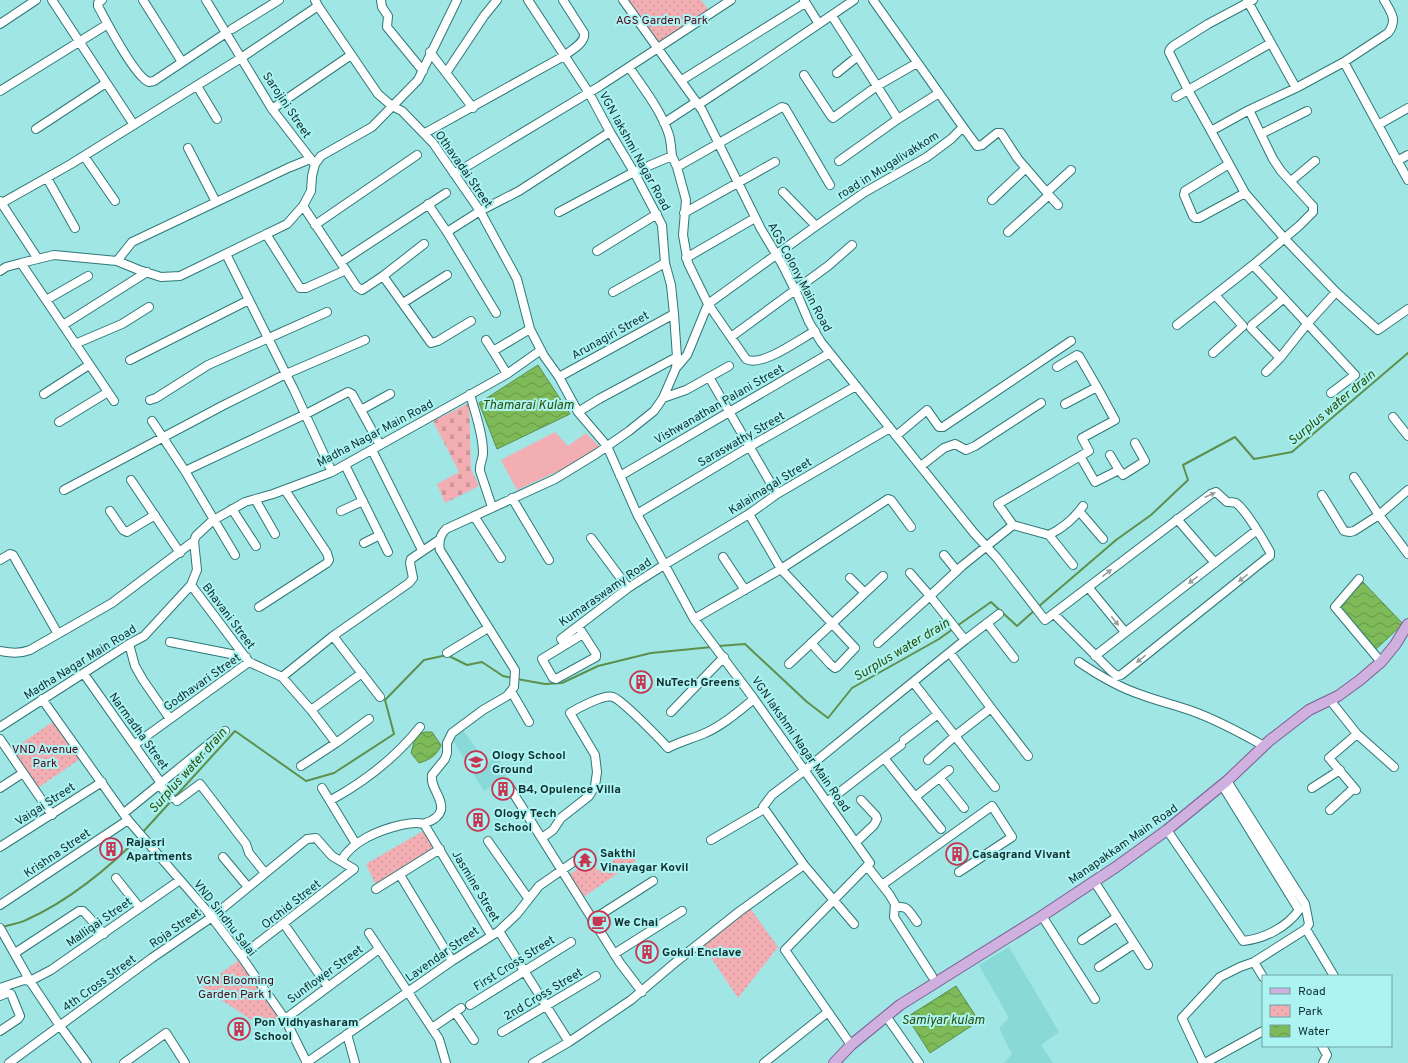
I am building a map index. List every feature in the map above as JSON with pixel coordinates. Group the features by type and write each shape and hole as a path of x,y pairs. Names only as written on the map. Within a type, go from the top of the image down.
{"main road":[{"name":"Manapakkam Main Road","path":"834,1063 851,1045 900,1005 1042,916 1167,830 1225,783 1264,746 1309,710 1338,696 1360,680 1381,662 1395,645 1408,624"}],"street":[{"path":"0,24 36,0"},
{"path":"52,0 134,125"},
{"path":"102,0 98,3 98,6 124,51 142,77 149,82 154,81 279,0"},
{"path":"143,0 182,62"},
{"path":"381,0 382,7 388,16 387,27 423,71"},
{"path":"117,261 132,242 288,168 312,162 372,127 418,80 430,52 457,0"},
{"path":"446,73 484,16 497,0"},
{"name":"VGN lakshmi Nagar Road","path":"422,550 439,540 441,534 446,529 555,479 629,431 654,411 663,398 676,368 677,357 674,314 671,285 665,263 662,225 589,92 528,0"},
{"path":"425,133 473,108 564,56 582,42 585,35 563,0"},
{"name":"AGS Colony Main Road","path":"623,0 682,80 697,103 755,218 795,290 821,342 985,546 997,558 1045,620 1054,614"},
{"path":"664,123 832,16 854,0"},
{"path":"873,0 977,146 982,145 997,133 1000,133 1026,168 1058,205"},
{"path":"1211,131 1344,62 1388,33 1392,28 1394,19 1392,12 1384,0"},
{"name":"Sarojini Street","path":"210,1 229,31 241,58 272,109 312,162"},
{"path":"454,174 629,67 726,1"},
{"path":"682,80 804,1 819,24"},
{"path":"1296,88 1250,1 1208,24 1170,49 1169,52 1188,90 1245,193 1284,239 1336,292 1378,330 1408,308"},
{"path":"38,259 0,203 47,178 197,86 241,58 317,3"},
{"name":"Othavadai Street","path":"317,3 378,94 392,106 402,111 425,133 480,212 517,279 530,328 541,350"},
{"path":"832,16 898,119"},
{"path":"0,90 104,27"},
{"path":"1176,97 1271,43"},
{"path":"430,52 473,108"},
{"path":"272,109 351,55"},
{"path":"837,73 858,56"},
{"path":"1344,62 1408,180"},
{"path":"804,75 833,118 877,86 917,63"},
{"path":"629,67 650,98 670,136 672,156 677,167 686,200 683,235 686,258 696,282 708,304 746,359 750,362 770,357 815,331"},
{"path":"36,128 106,83"},
{"path":"197,86 217,119"},
{"path":"839,161 898,119 939,93"},
{"path":"677,167 780,107 783,107 830,185"},
{"path":"1378,125 1408,108"},
{"path":"1178,325 1253,266 1312,215 1313,209 1310,203 1273,159 1249,110"},
{"path":"1261,134 1307,111"},
{"name":"road in Mugalivakkom","path":"708,304 865,192 927,157 951,139 963,127"},
{"path":"447,232 519,191 610,132"},
{"path":"188,148 216,202"},
{"path":"315,224 417,155"},
{"path":"1397,161 1408,155"},
{"path":"84,156 115,201"},
{"path":"559,212 634,172 672,156"},
{"path":"1291,181 1315,161"},
{"path":"0,271 6,267 54,255 117,261 162,277 180,276 288,224 303,206 311,191 312,162"},
{"path":"684,213 775,162"},
{"path":"1228,164 1185,191 1184,195 1193,216 1195,218 1199,218 1245,193"},
{"path":"992,200 1026,168"},
{"path":"1008,232 1071,170"},
{"path":"47,178 75,228"},
{"path":"783,192 816,226"},
{"path":"341,262 446,193"},
{"path":"428,204 447,232 496,314"},
{"path":"303,206 357,287 362,290 383,276 424,244"},
{"path":"597,251 657,214"},
{"path":"686,258 755,218"},
{"path":"266,234 300,288 306,288 346,270"},
{"path":"731,337 828,266 852,244"},
{"path":"226,254 306,414 332,472"},
{"path":"21,263 114,401"},
{"path":"613,292 665,263"},
{"path":"1253,266 1355,375 1331,393"},
{"path":"63,325 146,272"},
{"path":"403,303 447,275"},
{"path":"46,300 88,276"},
{"path":"383,276 431,342 438,341 471,321"},
{"path":"1266,372 1280,358 1307,324 1336,292"},
{"path":"1212,353 1243,326 1215,295"},
{"path":"1280,358 1251,328 1252,325 1283,299"},
{"path":"130,360 249,300"},
{"path":"676,368 687,355 708,304"},
{"path":"76,344 122,324 149,307"},
{"path":"150,400 156,398 208,365 326,312"},
{"name":"Arunagiri Street","path":"559,377 674,314"},
{"path":"493,351 530,328"},
{"path":"64,490 286,374 365,340"},
{"path":"486,340 507,374"},
{"path":"896,436 927,410 939,427 943,427 1071,341"},
{"name":"VGN lakshmi Nagar Main Road","path":"541,350 559,377 578,412 607,446 638,514 694,619 719,650 856,842 870,863 867,866"},
{"name":"Madha Nagar Main Road","path":"0,727 129,644 144,636 190,585 197,570 194,541 196,536 214,520 245,502 285,490 332,472 507,374 541,350"},
{"name":"Vishwanathan Palani Street","path":"620,476 830,353"},
{"path":"1057,367 1076,355 1079,356 1116,420 1082,438 1089,450 998,504 1013,525 1049,535 1072,565"},
{"path":"578,412 677,357"},
{"path":"44,394 89,365"},
{"path":"663,398 682,393 729,366"},
{"path":"709,377 777,494"},
{"name":"Saraswathy Street","path":"638,514 749,447 856,386"},
{"path":"1065,404 1097,387"},
{"path":"59,422 108,392"},
{"path":"185,471 306,414 348,392 352,394 380,445"},
{"path":"361,410 390,394"},
{"path":"470,394 482,443 483,454 480,471 492,507"},
{"path":"921,466 954,444 966,450 975,446 1041,403"},
{"path":"1393,417 1408,436"},
{"path":"152,421 185,471 235,555"},
{"name":"Kalaimagal Street","path":"664,565 749,514 777,494 890,428"},
{"path":"1110,455 1123,475 1146,462 1135,443"},
{"path":"282,677 333,636 409,583 413,578 410,561 413,556 422,550 372,450"},
{"path":"1080,456 1095,482 1119,470"},
{"path":"345,465 388,552"},
{"path":"1354,476 1379,515 1408,554"},
{"path":"131,480 180,552"},
{"path":"259,607 327,563 329,560 327,553 285,490"},
{"path":"1322,494 1344,531 1347,532 1354,531 1379,515 1408,490"},
{"path":"1216,492 1227,502 1234,502 1238,505 1257,530 1270,552 1270,556 1121,675 1117,676 1094,656 1054,614 1177,519 1206,496 1216,492"},
{"path":"512,498 549,560"},
{"path":"256,499 275,534"},
{"path":"694,619 781,569 888,499 891,500 910,527"},
{"path":"341,511 363,501"},
{"path":"1049,535 1062,528 1081,508 1103,539"},
{"path":"232,509 256,546"},
{"path":"110,511 123,530 127,532 154,515"},
{"path":"749,514 781,569 855,648 837,667 833,667 811,643"},
{"path":"474,516 501,558"},
{"path":"1177,519 1215,563"},
{"path":"878,643 985,546 1013,525"},
{"path":"1094,656 1257,530"},
{"path":"364,543 380,535"},
{"path":"591,538 628,588"},
{"path":"341,861 344,855 356,844 386,830 415,823 424,824 437,818 440,810 440,800 432,783 432,775 445,759 447,753 447,743 452,733 478,714 507,696 514,687 515,670 440,550 439,540"},
{"path":"0,651 22,653 58,634 112,603 194,541"},
{"path":"0,560 8,554 13,555 58,634"},
{"path":"944,555 957,571"},
{"path":"723,557 746,590"},
{"name":"Kumaraswamy Road","path":"563,642 578,626 628,588 664,565"},
{"path":"910,573 965,640"},
{"path":"789,664 883,576"},
{"path":"850,578 865,594"},
{"path":"1359,579 1335,607 1381,662"},
{"name":"Bhavani Street","path":"190,585 247,659"},
{"path":"1088,588 1125,632"},
{"path":"711,840 764,809 763,807 772,795 999,614"},
{"path":"988,623 1014,658"},
{"path":"578,626 596,654 596,657 593,660 554,679 542,660 563,642 583,634"},
{"path":"447,653 488,628"},
{"path":"333,636 380,697"},
{"path":"170,642 247,659"},
{"path":"129,644 135,666 170,719"},
{"path":"950,653 1028,756"},
{"path":"671,712 724,657"},
{"name":"Godhavari Street","path":"134,746 247,659 282,677 311,710 336,743"},
{"path":"1079,662 1093,672 1140,695 1192,711 1241,733 1264,746"},
{"path":"311,710 362,673"},
{"name":"Narmadha Street","path":"84,674 160,784 126,817"},
{"path":"913,682 994,788"},
{"path":"511,691 529,722"},
{"path":"541,836 553,830 561,818 589,796 595,786 597,772 595,755 570,713 585,705 606,697 613,697 668,748 703,734 725,722 754,699"},
{"name":"VND Sindhu Salai","path":"42,700 126,817 212,917 241,956 285,1019 307,1063"},
{"path":"1330,700 1358,734 1394,767"},
{"path":"928,760 955,736 991,708"},
{"path":"827,802 938,714"},
{"path":"301,766 370,719"},
{"path":"331,800 371,775 414,735 420,727"},
{"path":"225,731 160,784 174,800 200,784 246,844 249,853 265,873"},
{"path":"1330,810 1355,789 1330,758 1358,734"},
{"path":"0,739 52,814"},
{"path":"884,758 941,829"},
{"path":"915,797 949,770"},
{"path":"1312,788 1340,770"},
{"path":"0,788 23,773"},
{"path":"940,778 964,808"},
{"name":"Vaigai Street","path":"0,847 102,782"},
{"path":"1167,830 1243,941 1271,933 1293,919 1299,910 1225,783"},
{"path":"1225,783 1305,904 1308,924 1306,929 1254,962 1240,967 1220,978 1182,1018 1204,1063 1262,1032"},
{"path":"322,788 331,800 356,844"},
{"path":"510,788 592,920 614,954 642,992"},
{"path":"856,842 874,825 877,819 861,800"},
{"path":"882,885 992,806 1012,837 959,872"},
{"path":"764,809 804,865 854,924"},
{"name":"Krishna Street","path":"0,905 126,817"},
{"name":"Jasmine Street","path":"424,824 495,933 525,972 547,1005 569,1042"},
{"name":"Roja Street","path":"152,958 212,917 307,839 313,837 316,838 332,856 341,861"},
{"path":"488,841 528,898"},
{"path":"376,889 440,849"},
{"name":"Lavendar Street","path":"307,1063 452,961 495,933 517,914 528,898 539,886 561,869 582,856"},
{"path":"223,857 248,887"},
{"name":"Orchid Street","path":"241,956 354,869 341,861"},
{"path":"533,1063 569,1042 642,992 677,961 740,911 804,865"},
{"path":"851,1045 785,950 867,866 895,904 894,917 932,976"},
{"path":"400,874 452,961"},
{"path":"116,878 140,908"},
{"name":"Malligai Street","path":"0,988 24,980 30,980 51,970 180,880"},
{"path":"592,920 653,881"},
{"path":"1094,881 1148,965"},
{"path":"895,908 902,906 906,908 917,922"},
{"path":"15,953 79,911 83,911 104,934"},
{"path":"614,954 682,911"},
{"path":"1042,916 1095,999"},
{"path":"1082,940 1117,917"},
{"path":"284,924 328,987"},
{"path":"0,929 30,980 60,1026 87,1063"},
{"path":"1306,929 1333,975"},
{"path":"369,933 432,1028 439,1041 445,1063"},
{"name":"First Cross Street","path":"470,1005 571,942"},
{"path":"1098,968 1134,944"},
{"name":"Sunflower Street","path":"285,1019 380,949"},
{"name":"4th Cross Street","path":"9,1063 152,958"},
{"path":"1254,962 1262,975"},
{"name":"2nd Cross Street","path":"502,1032 596,976"},
{"path":"0,996 7,993 10,994 20,1016 0,1031"},
{"path":"432,1028 458,1010 474,1040"},
{"path":"764,1063 828,1012"},
{"path":"886,1016 919,1063"},
{"path":"124,1063 166,1033 185,1063"},
{"path":"347,1034 355,1063"},
{"path":"1323,1047 1327,1055 1323,1063"}],"shaded area":[{"name":"Ology School Ground","path":"462,729 487,763 501,754 503,757 499,760 506,776 484,791 452,739"},
{"path":"1009,947 1059,1032 1041,1045 1053,1063 1004,1063 1012,1054 999,1028 1009,1018 979,965"}],"green space":[{"name":"AGS Garden Park","path":"623,0 701,0 708,9 657,48"},
{"path":"469,403 471,469 479,486 445,503 437,484 459,472 433,421"},
{"path":"555,432 568,446 586,433 600,447 578,462 517,490 501,460"},
{"name":"VND Avenue Park","path":"54,721 80,759 35,790 9,752"},
{"path":"425,830 436,849 376,885 366,864"},
{"path":"630,852 636,861 579,900 565,877 590,861 598,871 622,854"},
{"path":"750,908 778,947 738,998 702,944"},
{"name":"VGN Blooming Garden Park 1","path":"239,960 282,1020 250,1019 202,987"}],"water":[{"name":"Thamarai Kulam","path":"538,365 570,414 497,449 479,403"},
{"path":"1362,581 1403,624 1376,649 1339,606"},
{"path":"432,732 441,745 432,757 419,763 411,753 417,737 421,733"},
{"name":"Samiyar kulam","path":"956,986 979,1021 930,1053 907,1017"}],"waterway":[{"name":"Surplus water drain","path":"1038,607 1116,540 1151,515 1188,480 1183,465 1235,437 1254,459 1292,452 1408,353"},
{"name":"Surplus water drain","path":"957,626 991,602 1017,626 1035,610"},
{"name":"Surplus water drain","path":"718,646 745,644 807,702 828,718 852,688 939,639 953,629"},
{"name":"Surplus water drain","path":"517,679 545,684 562,683 598,666 651,653 712,647"},
{"name":"Surplus water drain","path":"142,833 235,731 306,781 334,773 394,734 385,700 424,660 447,655 467,665 482,662 503,676 512,678"},
{"name":"Surplus water drain","path":"3,927 23,921 57,904 101,872 139,837"}],"place":[{"name":"NuTech Greens","path":"641,682"},
{"name":"Ology School Ground","path":"476,762"},
{"name":"B4, Opulence Villa","path":"503,789"},
{"name":"Ology Tech School","path":"478,820"},
{"name":"Rajasri Apartments","path":"111,849"},
{"name":"Casagrand Vivant","path":"957,854"},
{"name":"Sakthi Vinayagar Kovil","path":"585,860"},
{"name":"We Chai","path":"599,922"},
{"name":"Gokul Enclave","path":"647,952"},
{"name":"Pon Vidhyasharam School","path":"239,1029"}]}
